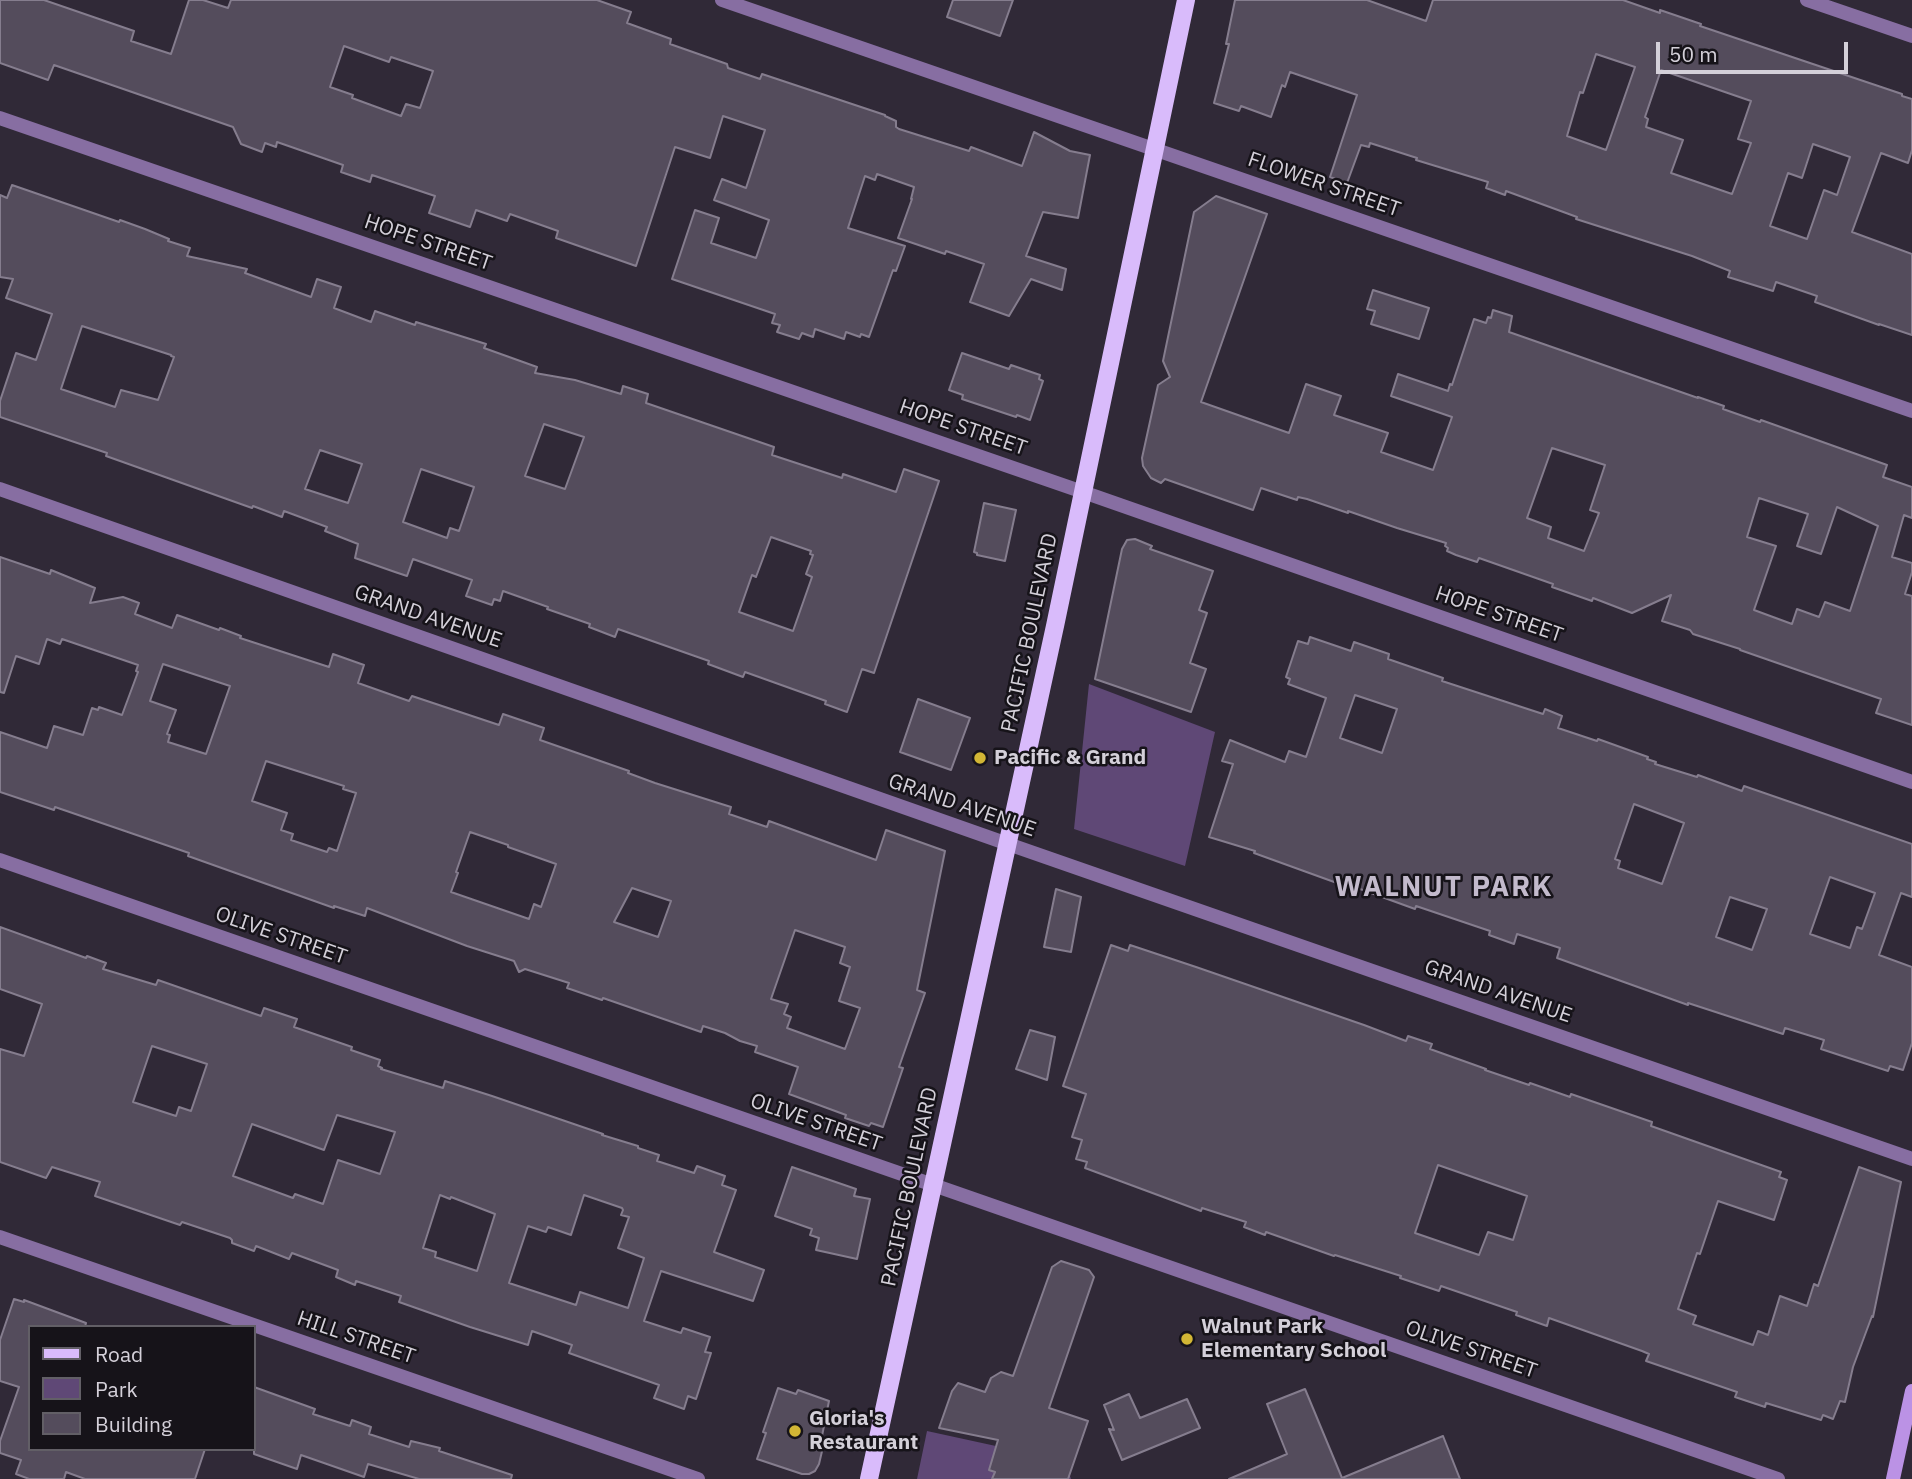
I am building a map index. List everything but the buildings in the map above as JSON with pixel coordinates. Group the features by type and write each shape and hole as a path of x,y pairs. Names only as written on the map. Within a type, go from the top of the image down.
{"main road":[{"name":"PACIFIC BOULEVARD","path":"869,1479 1008,844 1186,0"}],"street":[{"name":"FLOWER STREET","path":"722,0 1912,411"},
{"path":"1807,0 1912,36"},
{"name":"HOPE STREET","path":"0,118 1912,782"},
{"name":"GRAND AVENUE","path":"0,489 1912,1159"},
{"name":"OLIVE STREET","path":"0,860 1778,1479"},
{"name":"HILL STREET","path":"0,1237 254,1325"},
{"name":"HILL STREET","path":"256,1326 698,1479"},
{"path":"1893,1479 1912,1391"}],"green space":[{"path":"1089,684 1215,732 1185,866 1074,829"},
{"path":"927,1431 1005,1448 1070,1476 1071,1479 917,1479"}],"place":[{"name":"Pacific & Grand","path":"980,758"},
{"name":"Walnut Park Elementary School","path":"1187,1339"},
{"name":"Gloria's Restaurant","path":"795,1431"}],"district":[{"name":"WALNUT PARK","path":"1444,888"}]}
